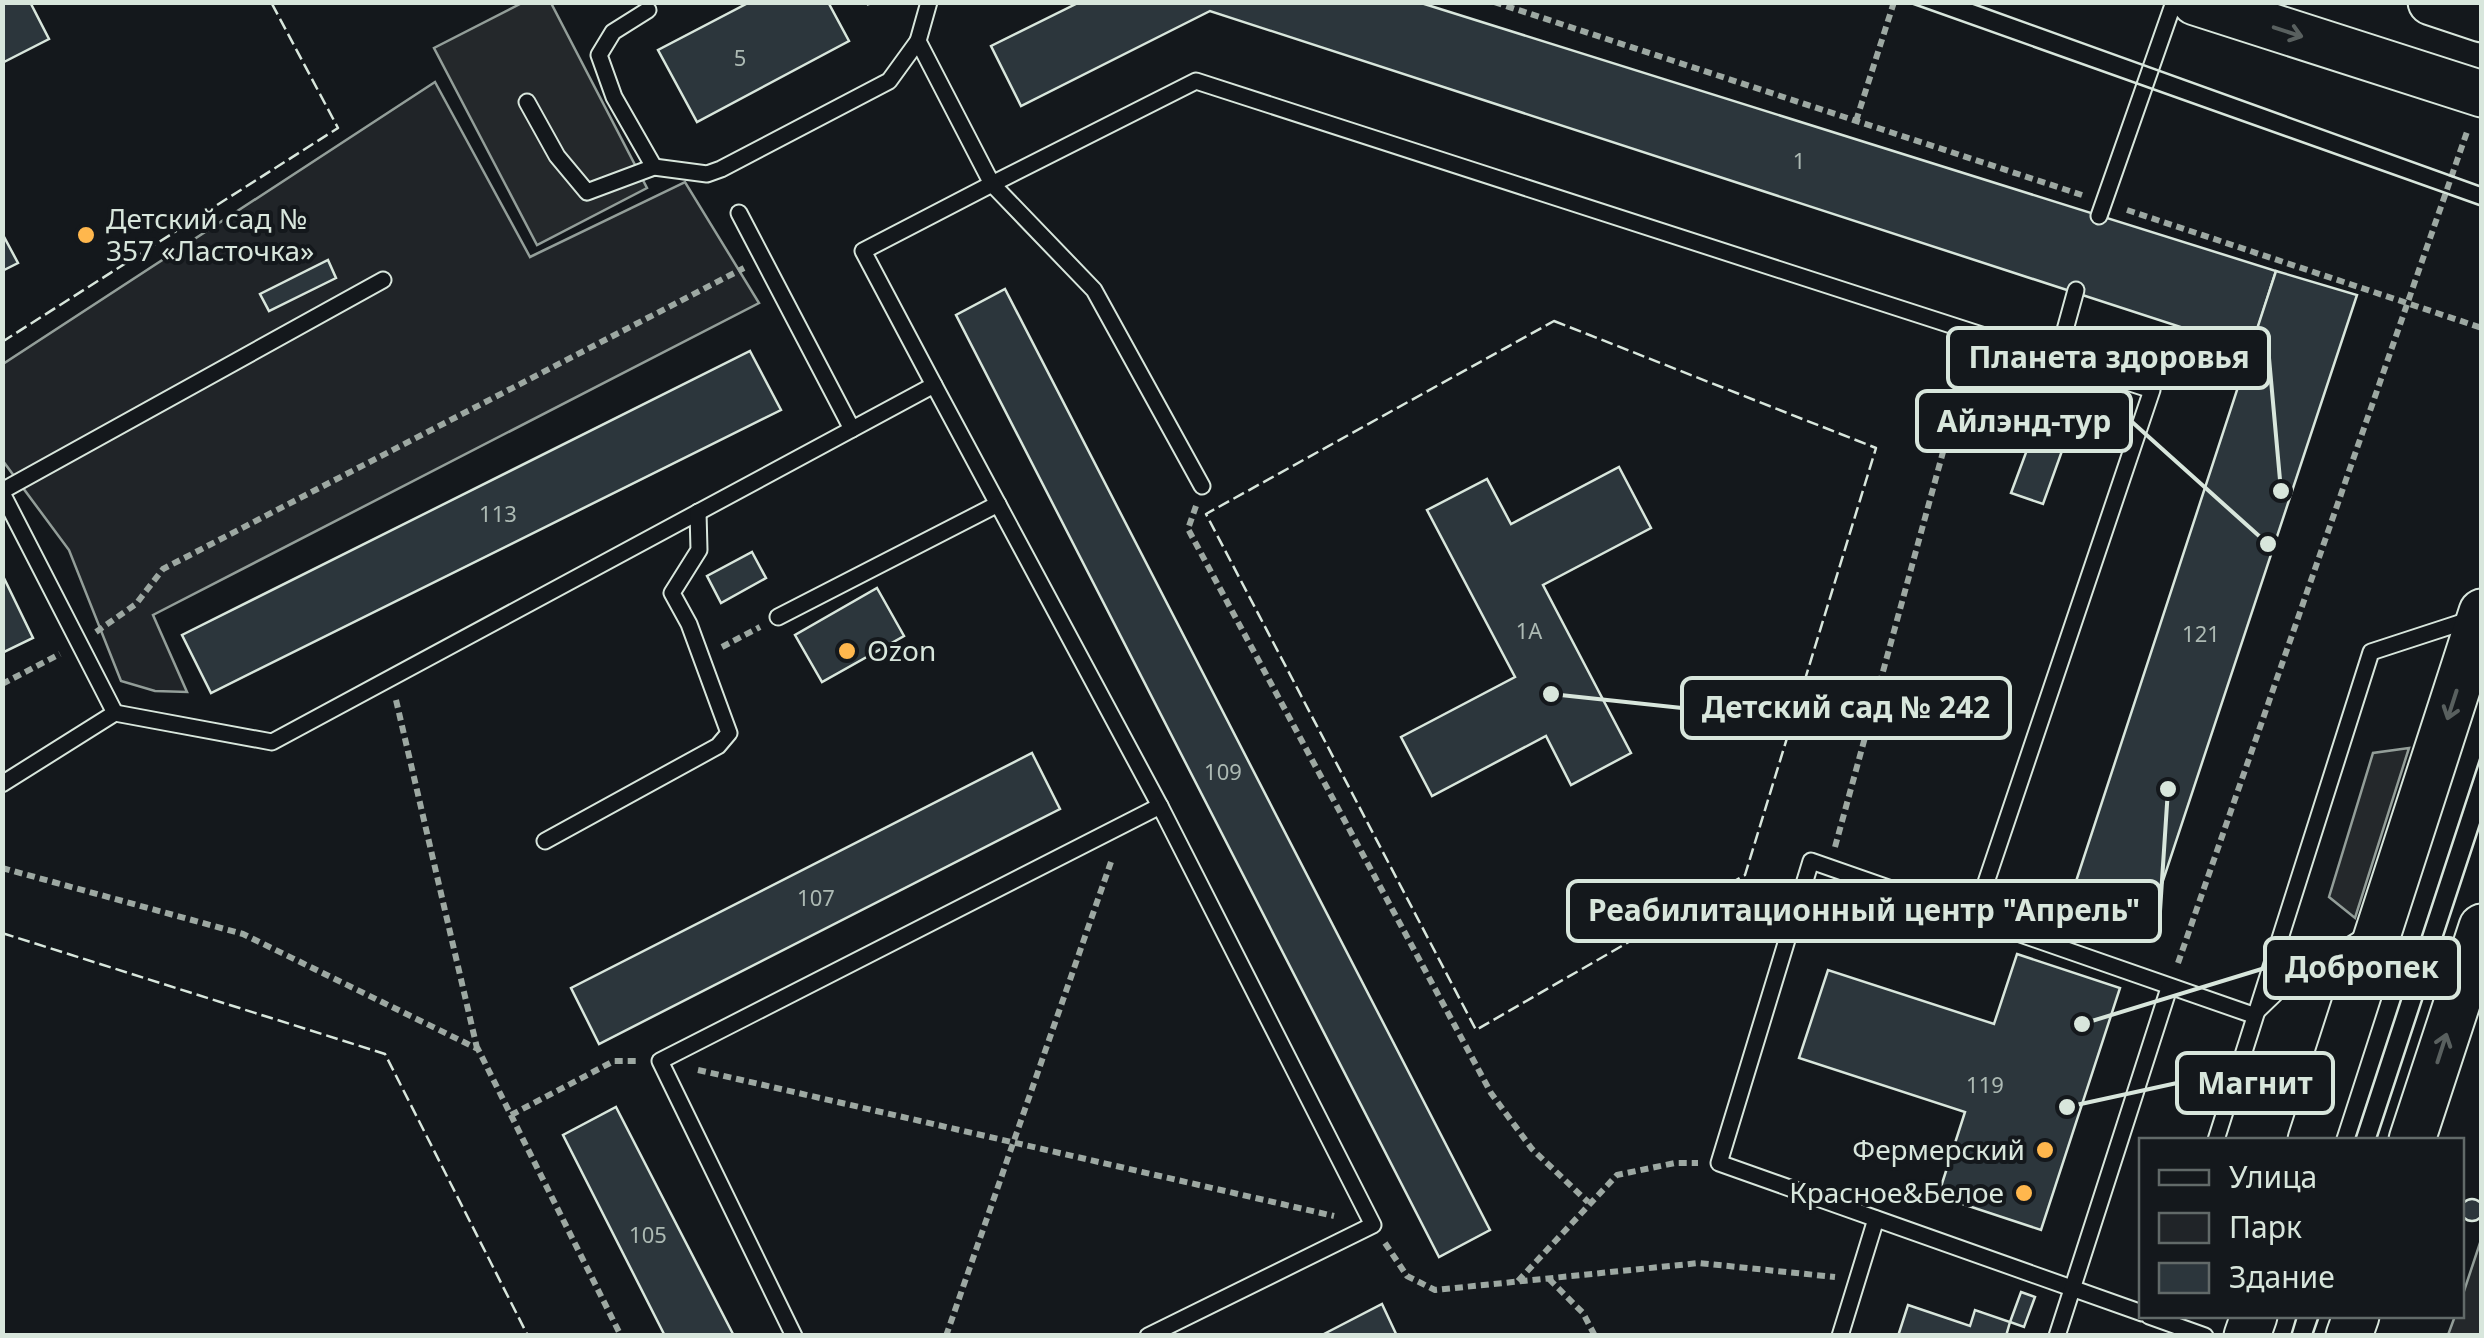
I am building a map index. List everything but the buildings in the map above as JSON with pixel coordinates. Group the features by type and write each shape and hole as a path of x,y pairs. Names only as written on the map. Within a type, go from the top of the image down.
{"street":[{"path":"2196,2 2478,103"},
{"path":"2431,2 2482,20"},
{"path":"2312,1138 2481,614"},
{"path":"2413,1138 2482,927"}],"lane":[{"path":"527,102 556,156 588,192 654,167 706,174 889,80 918,41 929,2"},
{"path":"2101,209 2174,2"},
{"path":"648,10 613,32 599,54 614,97 654,167"},
{"path":"918,41 992,184 1094,290 1202,486"},
{"path":"1148,1336 1373,1224 1160,806 863,251 992,184 1196,81 2152,390 1974,918"},
{"path":"739,212 852,429"},
{"path":"115,713 2,492 383,280"},
{"path":"2058,359 2076,290"},
{"path":"2,784 115,713 272,742 934,385"},
{"path":"778,617 998,504"},
{"path":"545,842 718,746 729,733 702,658 672,593 700,550 698,512"},
{"path":"2217,1138 2371,652 2481,614"},
{"path":"794,1336 660,1061 1160,806"},
{"path":"2139,1314 1719,1163 1811,861 2253,1015"},
{"path":"2253,1015 2279,990 2380,926"},
{"path":"2058,1336 2170,988"},
{"path":"1840,1336 1876,1219"},
{"path":"2155,1320 2204,1336"}],"path":[{"path":"1494,2 1856,120 2101,209 2482,328"},
{"path":"1856,120 1894,2"},
{"path":"2170,988 2478,103"},
{"path":"2,684 80,644 136,604 163,569 763,258"},
{"path":"1830,867 1976,333"},
{"path":"1202,486 1188,528 1491,1093 1532,1149 1588,1202"},
{"path":"702,658 778,617"},
{"path":"390,678 478,1049 621,1336"},
{"path":"946,1336 1124,824"},
{"path":"2,868 243,934 478,1049"},
{"path":"510,1115 614,1062 660,1061 1373,1224 1407,1276 1435,1290 1700,1263 1857,1280"},
{"path":"1518,1282 1617,1175 1675,1162 1719,1163"},
{"path":"1549,1279 1583,1313 1595,1336"}],"green space":[{"path":"435,82 530,257 685,182 759,303 153,615 187,692 155,691 121,681 69,550 3,461 3,364"}],"shaded area":[{"path":"522,3 551,3 647,188 537,245 434,48"},
{"path":"2409,748 2355,918 2329,897 2373,753"},
{"path":"2481,1240 2481,1335 2448,1335 2454,1318 2464,1318 2464,1291"}],"tram line":[{"path":"1908,2 2482,206"},
{"path":"1968,2 2482,187"},
{"path":"2356,1138 2482,753"},
{"path":"2377,1138 2482,818"},
{"path":"2291,1336 2296,1318"},
{"path":"2312,1336 2318,1318"}],"fence":[{"path":"2,342 338,128 271,2"},
{"path":"1554,321 1876,448 1745,875 1476,1030 1206,514 1554,321"},
{"path":"2,933 385,1054 528,1336"}],"place":[{"name":"Детский сад № 357 «Ласточка»","path":"86,235"},
{"name":"Планета здоровья","path":"2281,491"},
{"name":"Айлэнд-тур","path":"2268,544"},
{"name":"Ozon","path":"847,651"},
{"name":"Детский сад № 242","path":"1551,694"},
{"name":"Реабилитационный центр \"Апрель\"","path":"2168,789"},
{"name":"Добропек","path":"2082,1024"},
{"name":"Магнит","path":"2067,1107"},
{"name":"Фермерский","path":"2045,1150"},
{"name":"Красное&Белое","path":"2024,1193"}]}
